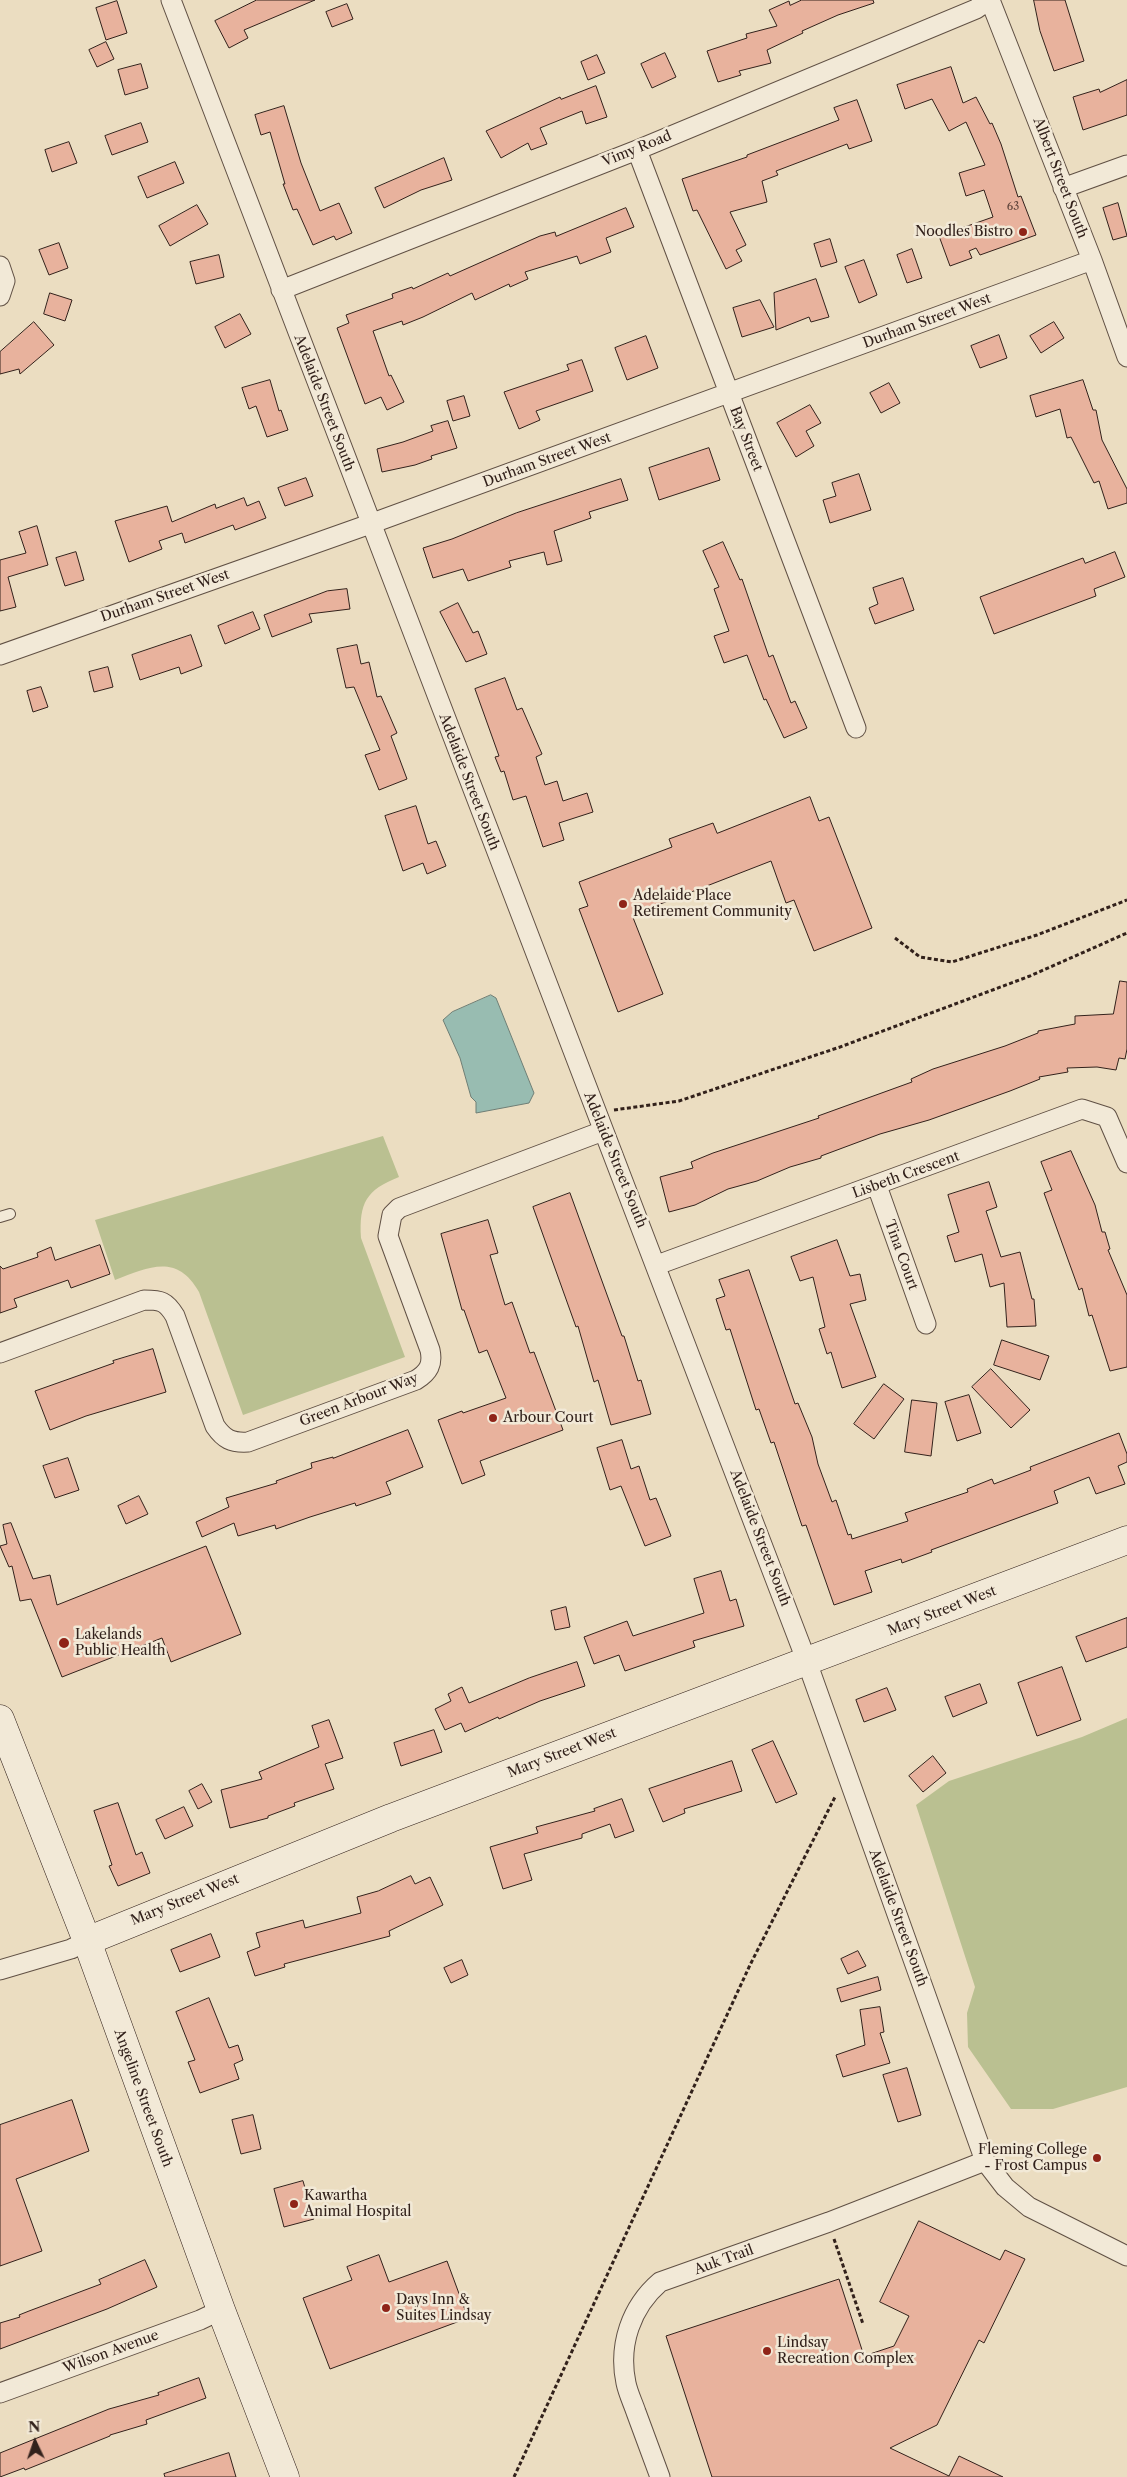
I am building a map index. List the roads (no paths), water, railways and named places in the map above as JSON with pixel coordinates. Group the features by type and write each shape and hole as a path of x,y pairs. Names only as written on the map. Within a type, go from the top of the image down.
{"street":[{"name":"Adelaide Street South","path":"171,0 600,1123 657,1265 807,1662 985,2161 1005,2187 1022,2203 1127,2256"},
{"name":"Vimy Road","path":"281,290 637,150 976,9 990,0"},
{"name":"Albert Street South","path":"990,0 1092,260 1127,357"},
{"name":"Bay Street","path":"637,150 856,728"},
{"path":"1063,188 1127,165"},
{"name":"Durham Street West","path":"0,655 370,524 1092,260"},
{"path":"0,266 5,281 0,296"},
{"name":"Lisbeth Crescent","path":"657,1265 877,1186 1082,1109 1107,1117 1127,1163"},
{"name":"Green Arbour Way","path":"0,1353 144,1300 157,1300 168,1305 175,1316 215,1426 222,1436 234,1443 248,1442 416,1380 424,1375 430,1367 432,1358 388,1236 392,1215 399,1208 600,1123"},
{"name":"Tina Court","path":"877,1186 926,1324"},
{"name":"Mary Street West","path":"0,1970 72,1949 87,1941 391,1818 1127,1540"},
{"name":"Angeline Street South","path":"0,1719 87,1941 220,2310 285,2477"},
{"name":"Auk Trail","path":"660,2477 626,2383 626,2342 631,2319 640,2303 660,2282 828,2222 985,2161"},
{"name":"Wilson Avenue","path":"0,2393 200,2320 220,2310"}],"water":[{"path":"491,995 496,998 534,1093 529,1103 476,1113 476,1102 471,1097 460,1058 443,1020 452,1012"}],"place":[{"name":"Noodles Bistro","path":"1023,232"},
{"name":"Adelaide Place Retirement Community","path":"623,904"},
{"name":"Arbour Court","path":"493,1418"},
{"name":"Lakelands Public Health","path":"64,1643"},
{"name":"Fleming College - Frost Campus","path":"1097,2158"},
{"name":"Kawartha Animal Hospital","path":"294,2204"},
{"name":"Days Inn & Suites Lindsay","path":"386,2308"},
{"name":"Lindsay Recreation Complex","path":"767,2351"}]}
